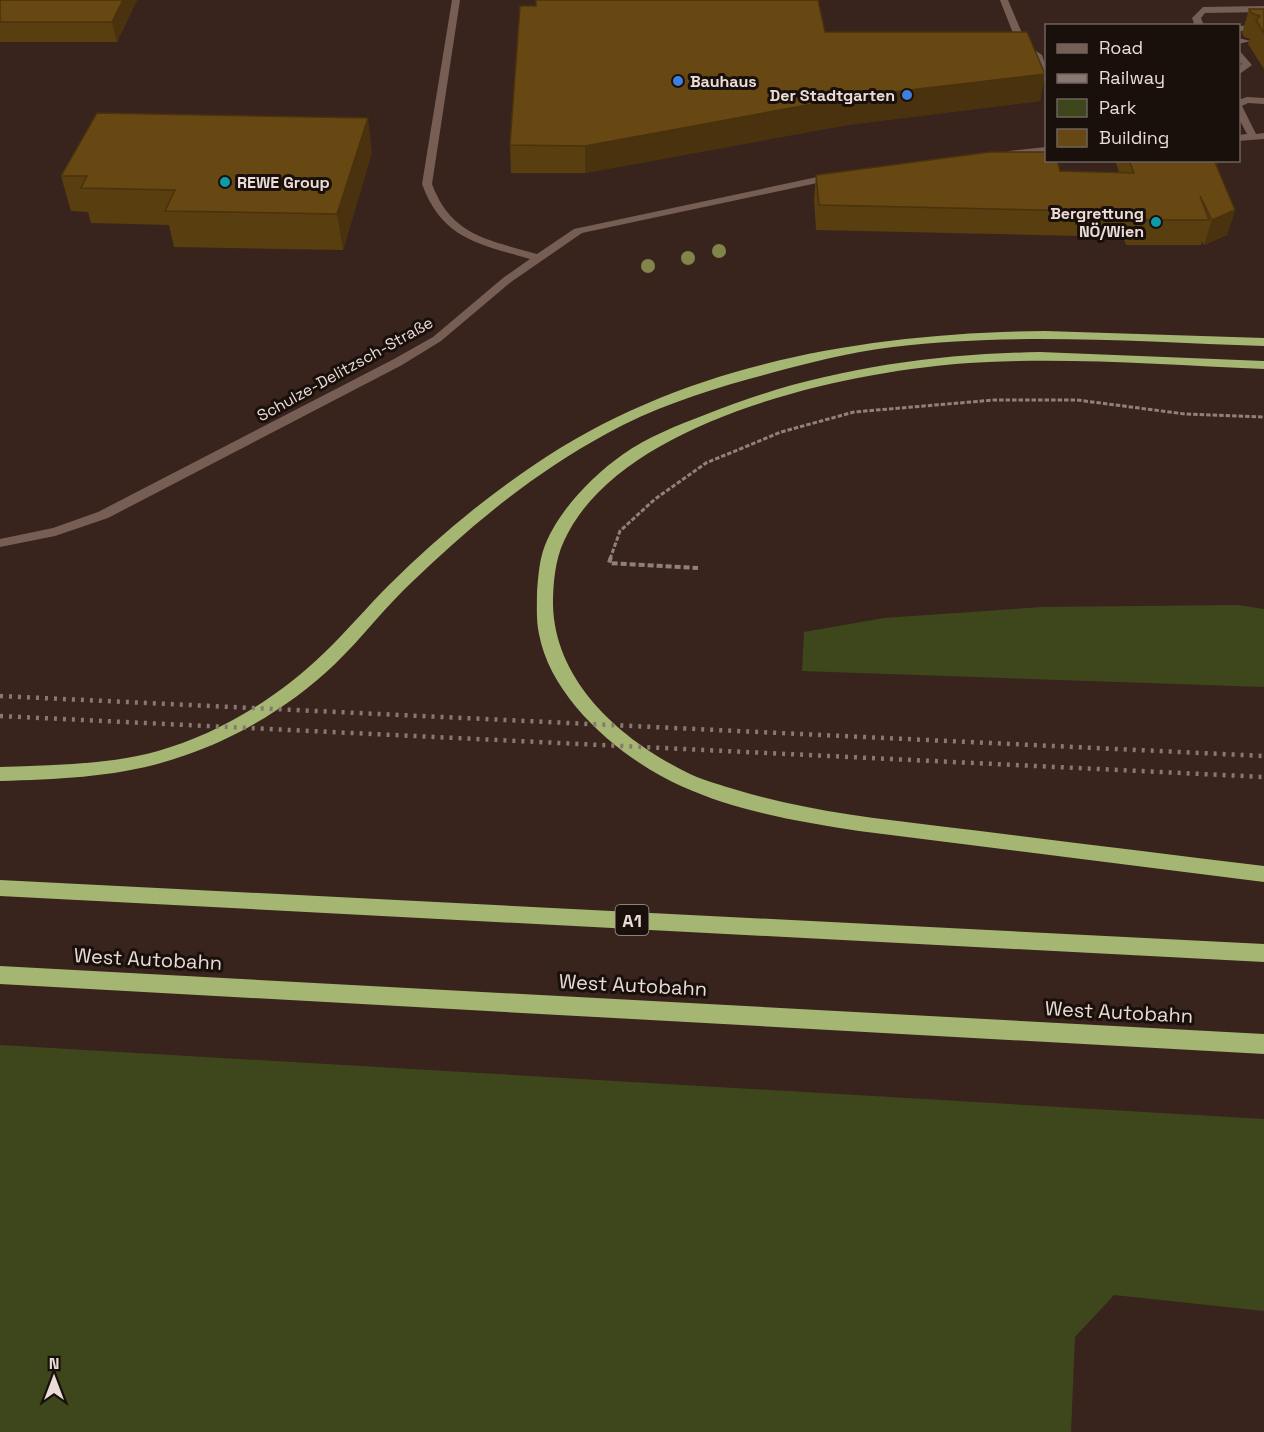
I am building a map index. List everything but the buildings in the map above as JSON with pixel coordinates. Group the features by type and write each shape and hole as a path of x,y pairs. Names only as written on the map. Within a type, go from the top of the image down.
{"highway":[{"path":"0,774 96,769 160,757 212,737 267,707 318,669 402,582 493,502 553,458 631,415 702,387 797,360 912,341 1012,336 1264,342"},
{"path":"1264,365 1076,358 964,359 884,370 809,386 742,406 686,427 627,458 593,489 557,537 546,574 544,623 564,680 596,717 635,751 685,781 752,803 846,822 1264,874"},
{"name":"A1","path":"0,888 1264,953"},
{"name":"West Autobahn","path":"0,975 1264,1044"},
{"path":"0,981 46,978"}],"street":[{"path":"456,0 427,184 431,200 442,218 470,236 537,258"},
{"path":"1005,0 1023,46 1037,55 1045,75"},
{"path":"1199,24 1196,18 1203,10 1264,9"},
{"path":"1240,28 1264,28"},
{"path":"1243,68 1261,64"},
{"path":"1240,96 1247,93 1264,94"},
{"path":"1240,104 1247,100 1264,101"},
{"path":"1240,107 1259,136 1240,138"},
{"path":"1000,155 1045,150"},
{"name":"Schulze-Delitzsch-Straße","path":"0,543 55,532 103,515 398,362 437,339 537,258 569,236 596,226 817,179 851,174"}],"path":[{"path":"698,568 609,563 620,531 655,499 706,462 782,432 854,412 993,400 1077,400 1185,414 1264,417"}],"green space":[{"path":"1238,605 1264,609 1264,687 802,671 804,632 884,618 1042,607"},
{"path":"0,1045 1264,1119 1264,1311 1114,1295 1075,1337 1071,1432 0,1432"}],"railway":[{"path":"0,696 1264,756"},
{"path":"0,716 1264,777"}],"place":[{"name":"Bauhaus","path":"678,81"},
{"name":"Der Stadtgarten","path":"907,95"},
{"name":"REWE Group","path":"225,182"},
{"name":"Bergrettung NÖ/Wien","path":"1156,222"}]}
